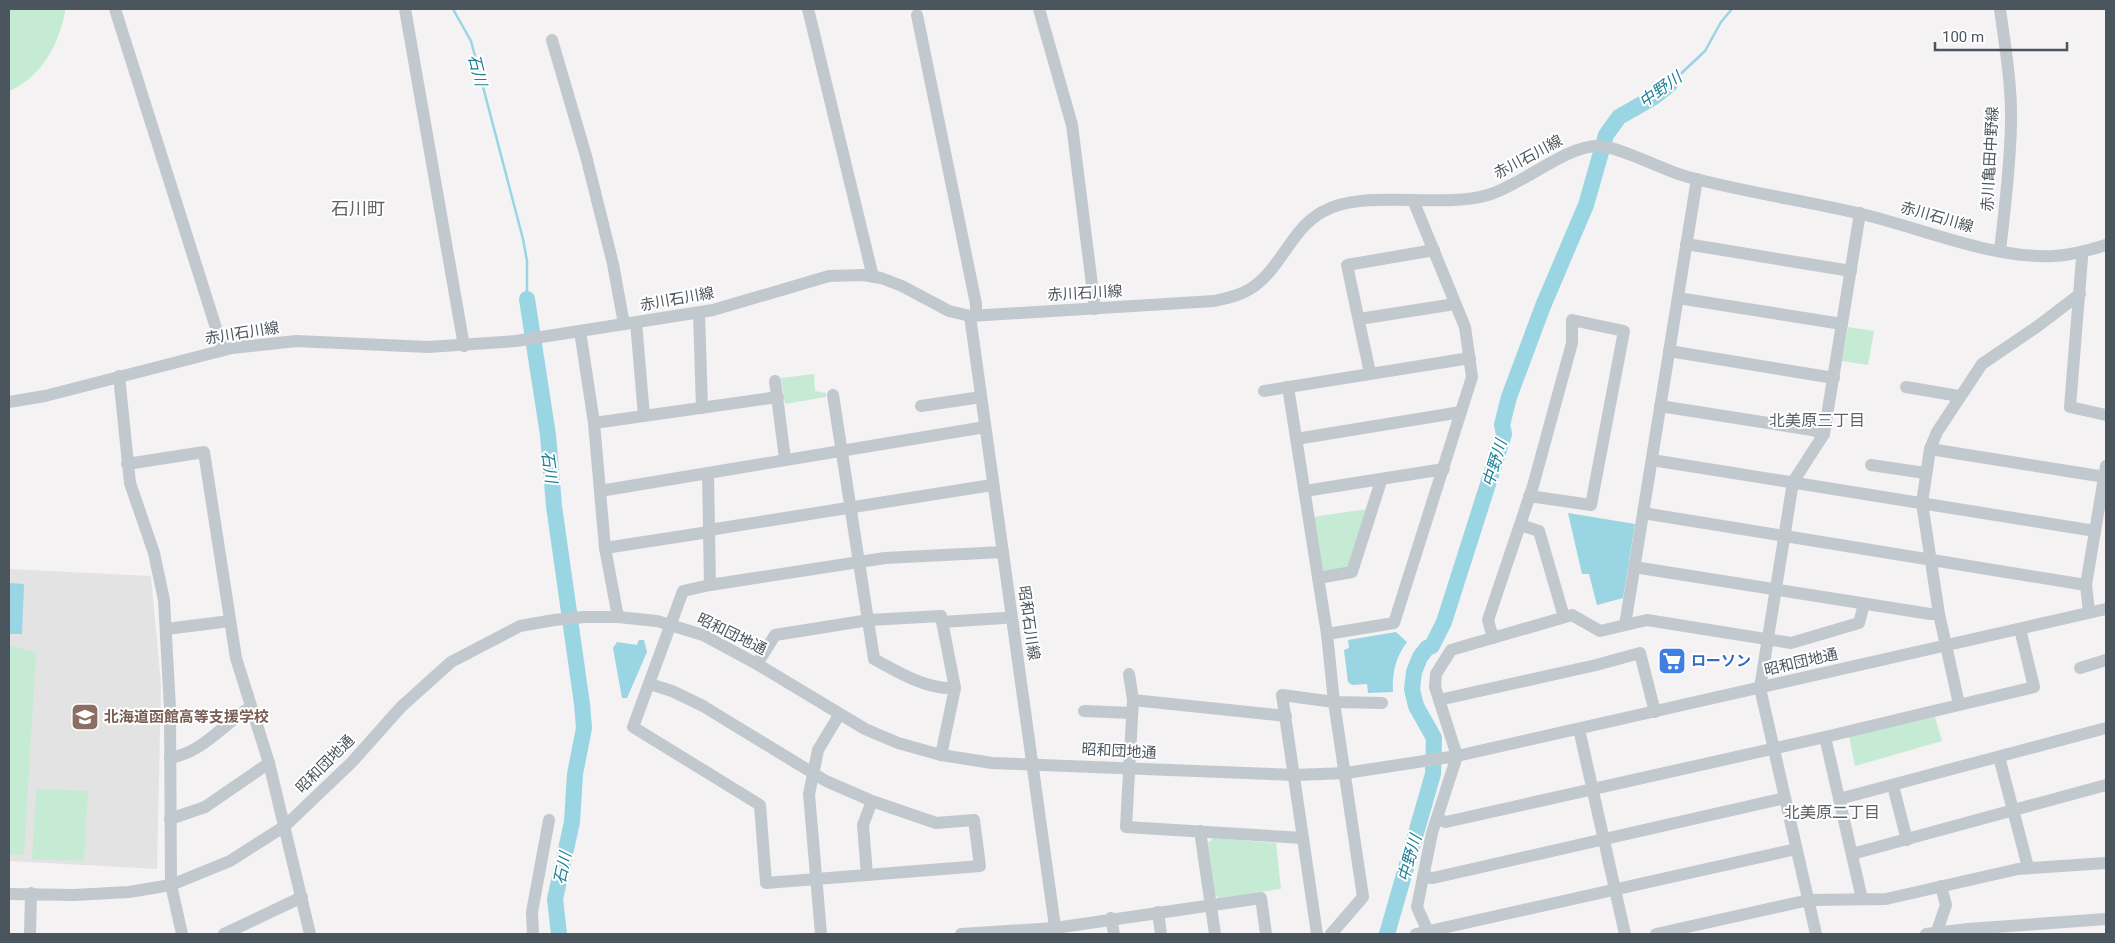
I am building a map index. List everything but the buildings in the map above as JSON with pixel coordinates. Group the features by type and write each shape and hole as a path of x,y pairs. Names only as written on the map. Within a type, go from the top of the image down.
{"street":[{"path":"115,9 223,350"},
{"path":"405,9 464,346"},
{"path":"808,9 873,277"},
{"path":"1039,9 1072,125 1095,309"},
{"name":"赤川亀田中野線","path":"2000,9 2007,55 2011,122 2008,178 2000,250"},
{"name":"昭和石川線","path":"917,15 974,294 973,315 992,485 1056,931"},
{"path":"552,40 586,156 630,323 644,416"},
{"name":"赤川石川線","path":"9,402 45,396 223,350 261,343 296,341 413,347 464,346 516,341 699,313 829,276 873,277 902,286 949,311 973,315 1214,301 1239,295 1252,288 1266,276 1308,221 1323,211 1351,202 1460,200 1487,196 1515,186 1573,151 1590,147 1617,150 1674,173 1733,190 1860,213 2000,250 2055,256 2106,245"},
{"path":"1625,624 1697,180"},
{"path":"1327,634 1394,623 1472,377 1465,327 1413,200"},
{"path":"1816,934 1760,688 1793,482 1824,434 1860,213"},
{"path":"1686,244 1851,271"},
{"path":"1370,373 1347,265 1434,250"},
{"path":"2082,258 2070,407 2106,415"},
{"path":"1959,704 1939,614 1922,503 1930,449 1937,432 1958,396 1987,359 2038,326 2080,294"},
{"path":"1678,298 1842,324"},
{"path":"1360,319 1455,304"},
{"path":"699,313 702,408"},
{"path":"1493,638 1488,620 1529,496 1572,343 1572,320 1624,331 1590,505 1529,496"},
{"path":"580,331 594,423 605,548 618,617"},
{"path":"1669,351 1834,378"},
{"path":"1264,391 1470,358"},
{"path":"120,376 127,464 138,508 154,553 164,600 170,708 171,885 182,934"},
{"path":"775,381 785,459"},
{"path":"1288,387 1327,634 1334,702 1363,897 1331,934"},
{"path":"1906,387 1958,396"},
{"path":"833,395 874,659 896,671 928,684 946,689 955,688"},
{"path":"594,423 778,397"},
{"path":"921,406 981,397"},
{"path":"1660,406 1812,430 1824,434"},
{"path":"1296,440 1461,412"},
{"path":"600,491 985,427"},
{"path":"1930,449 2105,472 2086,585 2089,612"},
{"path":"127,464 204,452 236,658 269,763 310,934"},
{"path":"1652,460 2095,531"},
{"path":"1871,465 1925,473"},
{"path":"1305,492 1381,481 1444,469"},
{"path":"708,473 710,585"},
{"path":"1318,578 1352,572 1381,481"},
{"path":"605,548 850,506 992,485"},
{"path":"1643,513 2086,585"},
{"path":"1520,525 1539,531 1564,617"},
{"path":"650,684 672,691 703,706 812,773 872,801 936,824 974,820 980,866 766,883 760,805 633,727 672,625 683,590 885,558 1003,552"},
{"path":"1634,567 1864,604 1939,614"},
{"path":"1796,849 1424,934 1417,907 1437,819 1457,756 1435,687 1435,680 1451,650 1572,615 1600,631 1647,620 1791,643 1859,623 1864,604"},
{"name":"昭和団地通","path":"9,894 129,892 171,885 230,860 285,826 352,762 401,706 451,662 520,626 554,620 584,617 618,617 672,625 712,639 840,715 882,737 941,755 984,762 1295,775 1346,773 1444,759 2106,609"},
{"path":"757,664 775,635 868,620 941,616 955,688 941,755"},
{"path":"942,622 1004,618"},
{"path":"166,629 230,621"},
{"path":"1437,819 1446,822 1825,737 2034,687 2020,629"},
{"path":"1440,700 1596,665 1640,653 1655,712"},
{"path":"2080,668 2106,660"},
{"path":"1129,674 1133,706 1126,827 1303,838"},
{"path":"1317,934 1282,695 1334,702 1382,703"},
{"path":"1084,710 1133,706 1286,716"},
{"path":"170,758 183,756 198,748 251,707"},
{"path":"822,934 809,794 818,750 840,715"},
{"path":"1839,800 2106,728"},
{"path":"1579,729 1625,934"},
{"path":"1825,737 1862,899"},
{"path":"1999,757 2028,868"},
{"path":"170,819 205,807 269,763"},
{"path":"1852,854 2106,784"},
{"path":"1892,786 1906,840"},
{"path":"1423,877 1433,878 1785,798"},
{"path":"867,875 863,825 872,801"},
{"path":"533,934 532,912 549,820"},
{"path":"1200,831 1215,934"},
{"path":"1656,934 1809,900 1886,899 2028,868 2106,863"},
{"path":"1940,886 1946,905 1933,934 2024,929 2106,919"},
{"path":"30,934 31,893"},
{"path":"224,934 247,930 302,897"},
{"path":"961,934 1056,931 1112,918 1261,898 1266,934"},
{"path":"1158,912 1162,934"},
{"path":"1112,918 1114,934"}],"shaded area":[{"name":"北海道函館高等支援学校","path":"9,569 151,576 161,685 157,869 9,861"}],"green space":[{"path":"9,9 65,9 65,12 58,36 47,59 30,78 9,91"},
{"path":"1848,327 1874,331 1868,365 1842,361"},
{"path":"814,374 815,391 826,393 826,397 785,404 781,378"},
{"path":"1367,509 1349,565 1345,569 1327,573 1323,570 1313,517"},
{"path":"9,645 36,653 24,855 9,854"},
{"path":"1935,717 1942,741 1855,766 1849,736"},
{"path":"36,789 88,791 84,861 32,859"},
{"path":"1213,838 1276,843 1281,889 1219,898 1215,895 1208,843"}],"water":[{"path":"1568,513 1635,524 1623,598 1597,605 1589,574 1582,574"},
{"path":"9,583 24,584 22,634 9,634"},
{"path":"1396,632 1407,642 1395,666 1393,692 1368,693 1367,684 1352,685 1348,682 1344,650 1349,648 1348,640"},
{"path":"639,640 644,640 647,652 627,698 622,698 613,648 617,642 637,645"}],"waterway":[{"name":"石川","path":"453,9 471,41 523,239 527,261 527,299"},
{"name":"中野川","path":"1670,84 1705,51 1721,22 1732,9"},
{"name":"中野川","path":"1387,934 1433,774 1434,738 1416,706 1412,689 1414,672 1420,657 1427,648 1432,646 1444,622 1504,434 1502,425 1509,397 1543,306 1586,205 1606,135 1619,117 1654,97 1670,84"},
{"name":"石川","path":"527,299 548,435 554,506 584,728 575,774 572,822 555,899 559,934"}],"place":[{"name":"ローソン","path":"1672,661"},
{"name":"北海道函館高等支援学校","path":"85,717"}],"district":[{"name":"石川町","path":"358,209"},
{"name":"北美原三丁目","path":"1817,420"},
{"name":"北美原二丁目","path":"1832,812"}]}
